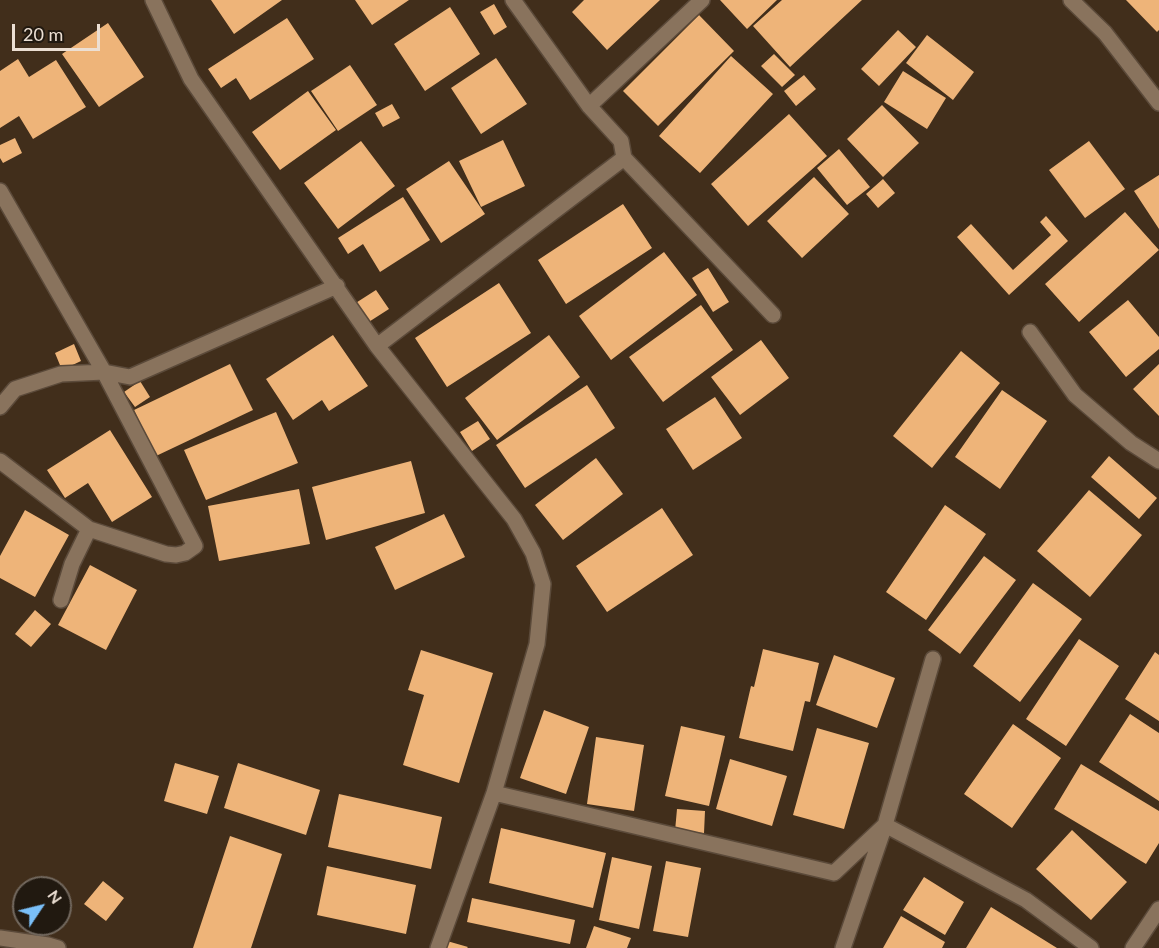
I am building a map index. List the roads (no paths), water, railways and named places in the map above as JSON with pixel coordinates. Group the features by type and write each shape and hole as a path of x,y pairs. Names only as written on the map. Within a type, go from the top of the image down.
{"street":[{"path":"153,0 191,79 377,346 514,519 533,553 543,584 537,644 494,793 438,948"},
{"path":"513,0 589,106 621,141 624,158 773,315"},
{"path":"589,106 702,0"},
{"path":"1071,0 1106,33 1159,103"},
{"path":"377,346 624,158"},
{"path":"0,191 104,372 195,546 185,553 166,554 89,529 0,460"},
{"path":"0,407 15,389 61,374 104,372 130,377 337,286"},
{"path":"1030,332 1075,395 1131,443 1159,461"},
{"path":"61,600 72,564 89,529"},
{"path":"843,948 885,825 933,659"},
{"path":"494,793 834,873 885,825"},
{"path":"885,825 1026,900 1090,948"},
{"path":"1133,948 1159,909"},
{"path":"0,938 58,948"}]}
